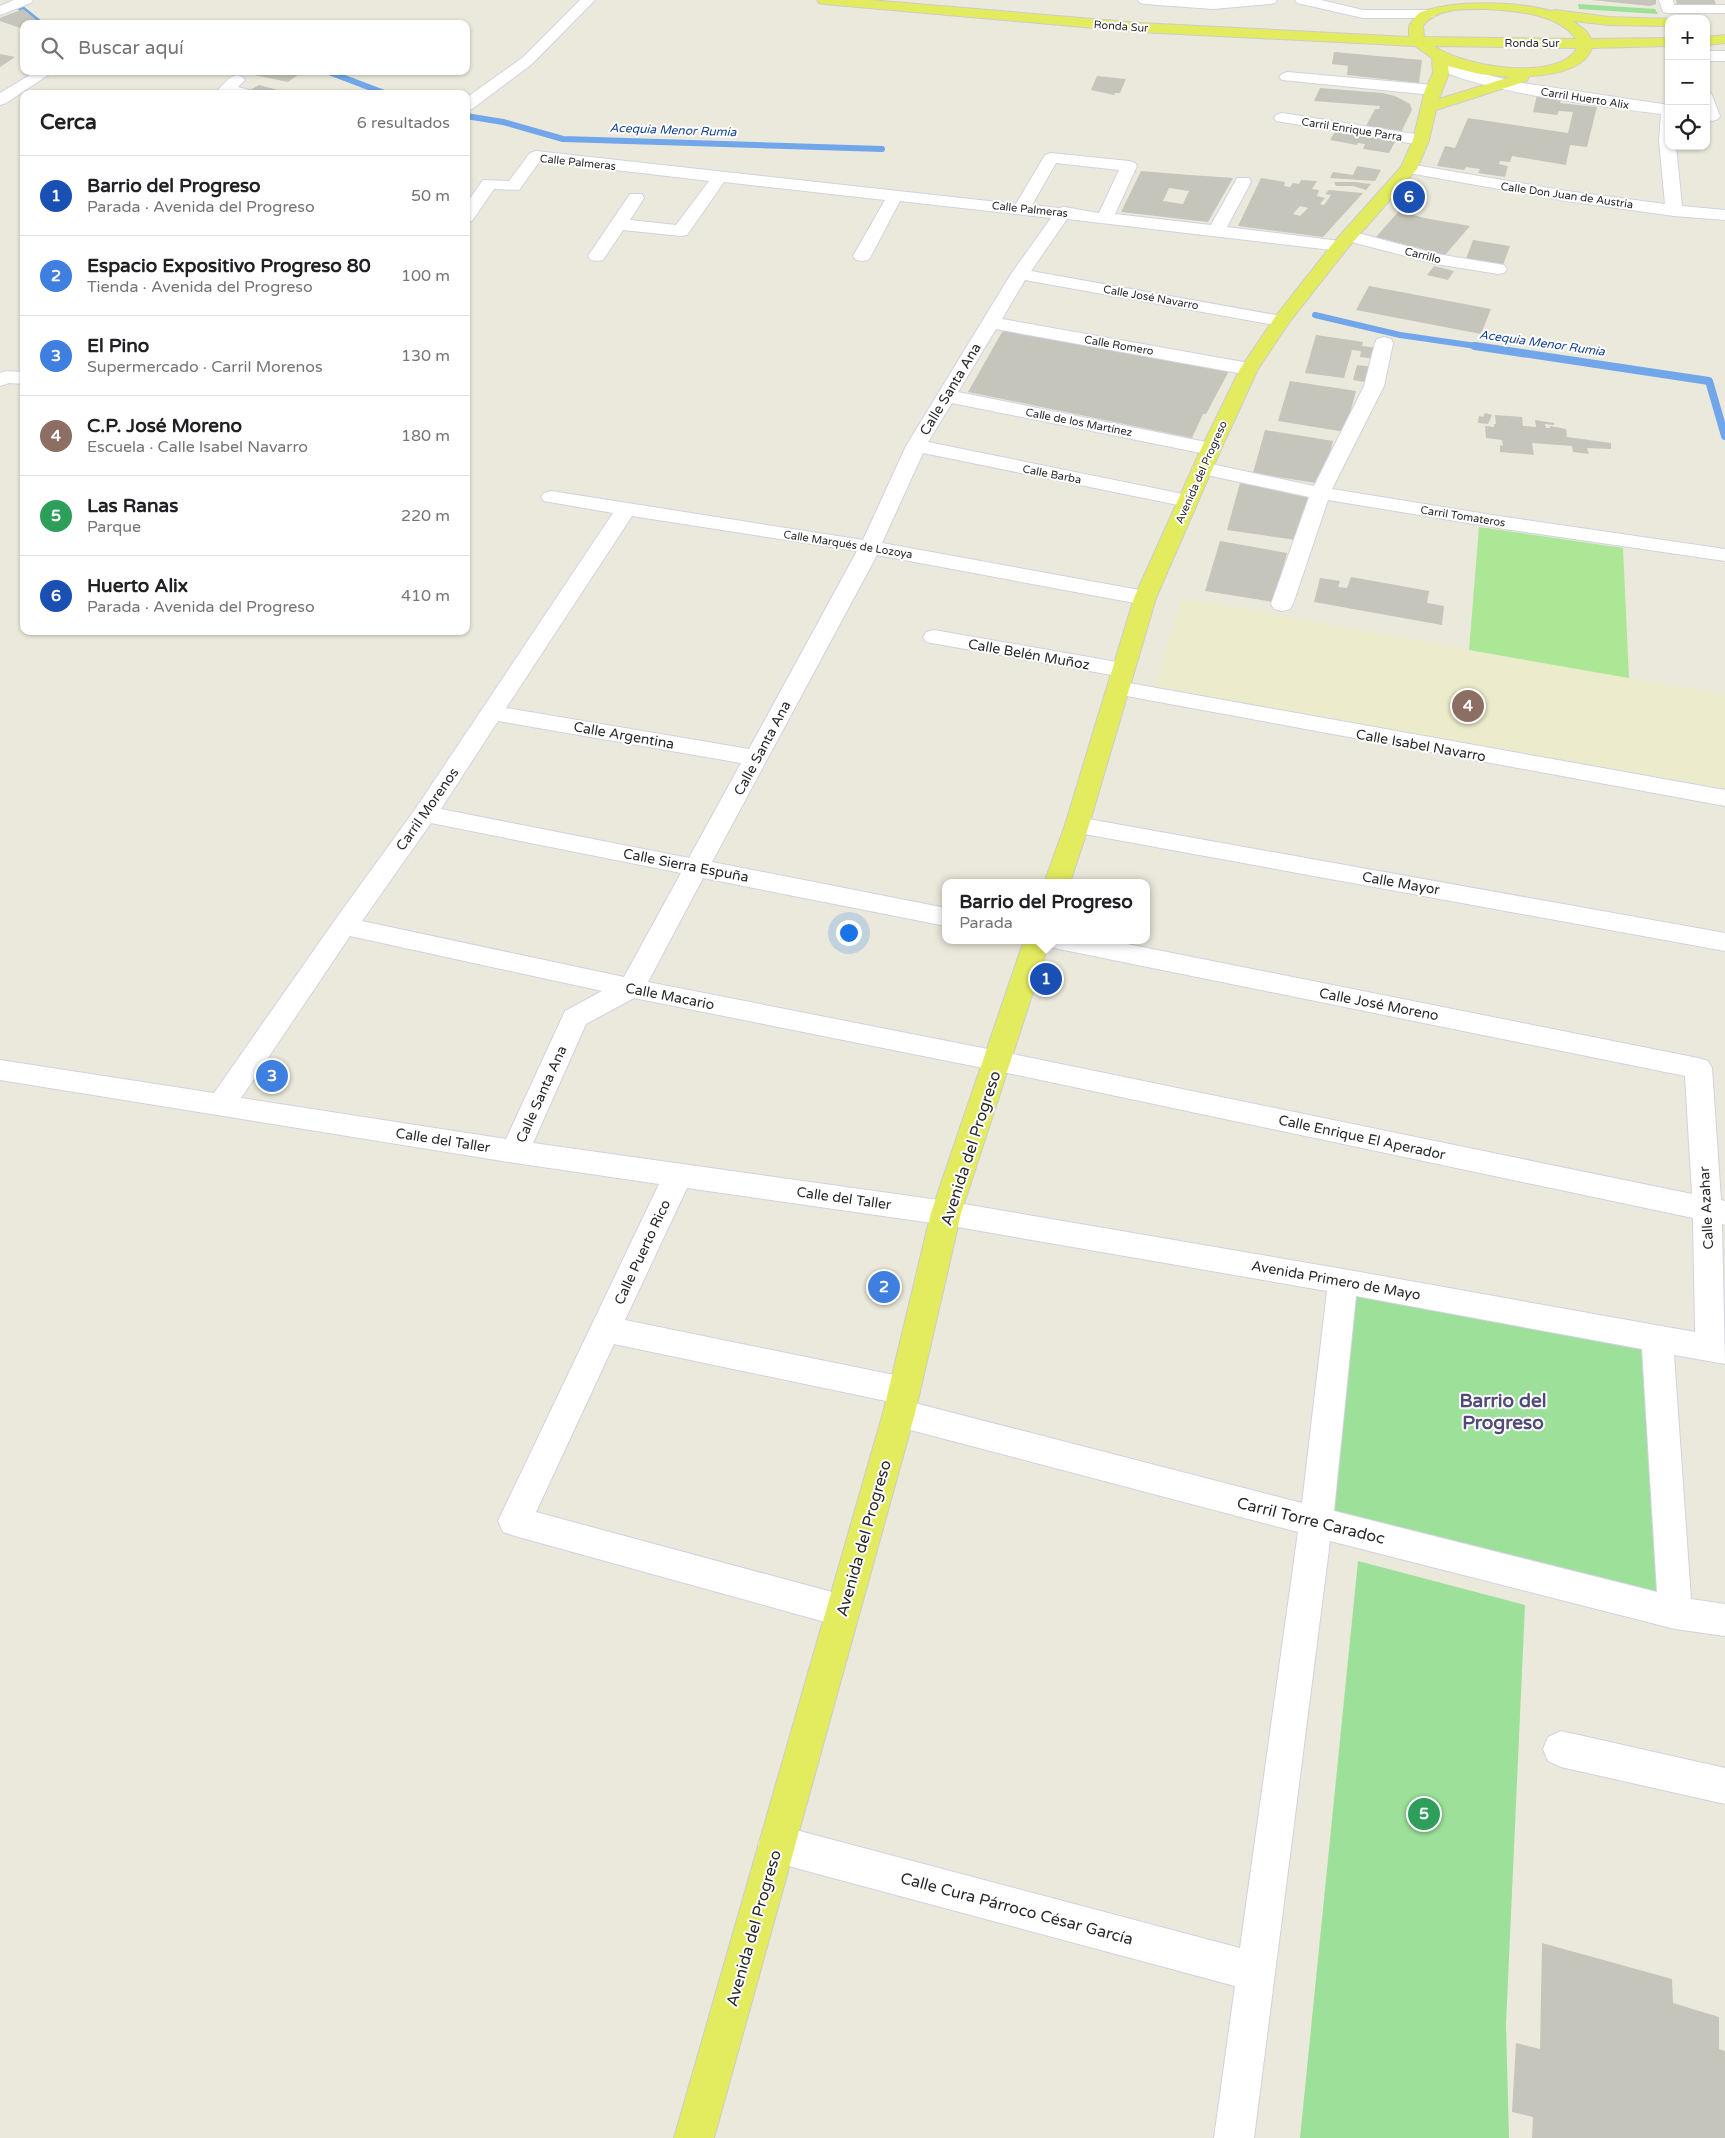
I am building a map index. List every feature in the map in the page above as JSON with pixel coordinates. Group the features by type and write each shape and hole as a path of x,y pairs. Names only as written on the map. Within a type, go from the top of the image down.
{"main road":[{"name":"Ronda Sur","path":"824,0 1082,23 1230,33 1418,34 1586,43 1665,42"},
{"name":"Ronda Sur","path":"978,0 1147,14 1340,24 1418,34 1440,60 1492,70 1524,72 1560,67 1578,58 1585,50 1586,43 1576,29 1561,20 1541,12 1513,7 1484,5 1457,6 1432,21 1418,34"},
{"path":"1432,21 1446,0"},
{"path":"1494,0 1513,7"},
{"path":"1710,18 1723,10"},
{"path":"1541,12 1609,20 1665,22"},
{"name":"Ronda Sur","path":"1546,29 1665,27"},
{"name":"Ronda Sur","path":"1486,28 1516,29"},
{"path":"1710,40 1725,40"},
{"path":"1621,57 1665,48"},
{"name":"Avenida del Progreso","path":"1058,879 1077,825 1145,598 1211,448 1249,369 1281,321 1345,241 1409,169 1421,140 1433,90 1439,79 1440,60"},
{"path":"1430,107 1502,83 1560,67 1593,62"},
{"name":"Avenida del Progreso","path":"697,2137 901,1402 946,1212 1037,944"}],"street":[{"path":"0,11 26,0"},
{"path":"470,103 527,61 588,0"},
{"path":"1145,0 1200,5 1270,0"},
{"path":"1300,0 1350,12 1432,21"},
{"path":"1666,0 1668,9 1723,10"},
{"path":"1388,15 1418,34"},
{"path":"1710,56 1725,56"},
{"name":"Carril Huerto Alix","path":"1440,60 1454,70 1502,83 1551,93 1665,109"},
{"path":"0,100 19,86 40,76"},
{"path":"1288,77 1433,90"},
{"path":"226,90 237,80"},
{"path":"1709,105 1714,117"},
{"name":"Carril Enrique Parra","path":"1282,118 1421,140"},
{"path":"1668,150 1674,210"},
{"name":"Calle Palmeras","path":"470,210 489,184 513,186 536,156 719,178 1064,212 1217,230 1345,241"},
{"path":"1022,208 1051,158 1129,166 1105,217"},
{"name":"Calle Don Juan de Austria","path":"1409,169 1519,189 1725,215"},
{"path":"620,224 681,231 719,178"},
{"path":"1217,230 1242,182"},
{"path":"862,256 895,196"},
{"path":"597,256 636,198"},
{"name":"Calle Santa Ana","path":"515,1152 576,1018 631,988 870,547 916,446 1020,274 1064,212"},
{"name":"Carrillo","path":"1345,241 1498,269"},
{"name":"Calle José Navarro","path":"1020,274 1281,321"},
{"name":"Calle Romero","path":"990,322 1249,369"},
{"path":"1282,604 1320,493 1374,386 1384,343"},
{"path":"0,380 6,377 20,378"},
{"name":"Calle de los Martínez","path":"947,396 1211,448"},
{"name":"Calle Barba","path":"916,446 1188,501"},
{"name":"Carril Tomateros","path":"1202,468 1320,493 1505,523 1725,555"},
{"name":"Calle Marqués de Lozoya","path":"551,497 870,547 1145,598"},
{"name":"Carril Morenos","path":"221,1105 344,926 426,814 626,509"},
{"name":"Calle Belén Muñoz","path":"934,637 1120,679"},
{"name":"Calle Isabel Navarro","path":"1120,679 1725,798"},
{"name":"Calle Argentina","path":"492,713 756,758"},
{"name":"Calle Sierra Espuña","path":"426,814 694,873 942,917"},
{"name":"Calle Mayor","path":"1077,825 1725,942"},
{"name":"Calle Macario","path":"344,926 631,988 998,1061"},
{"name":"Calle José Moreno","path":"1079,944 1698,1068"},
{"name":"Calle Enrique El Aperador","path":"998,1061 1716,1211"},
{"name":"Calle Azahar","path":"1698,1068 1716,1211 1718,1350"},
{"name":"Calle del Taller","path":"0,1070 515,1152 946,1212"},
{"name":"Calle Puerto Rico","path":"678,1175 515,1521 843,1611"},
{"name":"Avenida Primero de Mayo","path":"946,1212 1343,1281 1718,1350"},
{"path":"1234,2138 1316,1522 1343,1281"},
{"name":"Carril Torre Caradoc","path":"605,1329 901,1402 1316,1522 1675,1613 1725,1620"},
{"path":"1657,1338 1675,1613"},
{"path":"1562,1749 1725,1786"},
{"name":"Calle Cura Párroco César García","path":"777,1844 1256,1972"}],"shaded area":[{"path":"1182,598 1725,695 1725,798 1153,695"}],"green space":[{"path":"1578,4 1655,9 1658,14 1579,9"},
{"path":"1479,527 1623,548 1629,678 1469,650"},
{"path":"1343,1281 1657,1338 1675,1612 1316,1523"},
{"path":"1358,1561 1525,1605 1506,2024 1509,2138 1300,2138"}],"building":[{"path":"1591,0 1656,0 1656,4 1650,6"},
{"path":"1676,0 1714,0 1717,6 1677,4"},
{"path":"23,9 37,20 20,20 20,28 0,21 0,18"},
{"path":"1334,52 1422,60 1419,83 1347,75 1348,66 1332,64"},
{"path":"0,54 15,57 0,67"},
{"path":"254,75 298,75 288,82"},
{"path":"1097,76 1126,79 1120,93 1115,93 1114,95 1091,90"},
{"path":"259,85 278,90 250,90"},
{"path":"1320,88 1382,93 1395,96 1410,104 1412,110 1400,134 1365,128 1375,109 1379,109 1380,106 1314,101"},
{"path":"1537,95 1561,99 1560,103 1597,107 1587,147 1570,145 1566,165 1512,156 1510,162 1500,161 1499,164 1508,166 1505,177 1478,173 1480,169 1466,167 1464,170 1437,166 1445,146 1455,148 1468,118 1568,133 1573,112 1559,111 1557,115 1533,112"},
{"path":"1336,130 1396,140 1389,153 1363,149 1365,144 1358,143 1357,145 1330,140"},
{"path":"1357,166 1381,170 1375,181 1330,178 1333,172 1353,175"},
{"path":"1141,171 1233,178 1208,222 1121,212","holes":["1169,188 1189,191 1183,204 1163,201"]},
{"path":"1261,178 1285,182 1284,186 1290,187 1293,183 1299,184 1301,180 1317,181 1312,189 1319,190 1317,196 1325,198 1320,204 1324,205 1331,195 1325,194 1329,190 1363,193 1323,237 1238,226","holes":["1300,206 1308,208 1300,216 1293,214"]},
{"path":"1334,182 1371,184 1366,190 1353,186 1336,186"},
{"path":"1399,211 1424,218 1470,226 1445,255 1376,237"},
{"path":"1473,240 1510,246 1503,265 1466,259"},
{"path":"1434,266 1454,271 1448,280 1427,275"},
{"path":"1369,286 1491,309 1481,334 1356,310"},
{"path":"1008,330 1229,371 1206,414 1203,414 1192,438 968,392 1002,332"},
{"path":"1316,335 1363,342 1362,346 1378,348 1376,359 1360,357 1361,351 1352,350 1344,378 1305,373"},
{"path":"1357,365 1374,367 1371,383 1353,380"},
{"path":"1290,381 1356,391 1345,432 1278,421"},
{"path":"1485,413 1492,415 1488,424 1478,423 1479,416 1483,417"},
{"path":"1495,415 1522,417 1523,426 1536,427 1535,420 1554,423 1554,425 1545,424 1546,428 1550,428 1550,426 1566,429 1567,437 1611,443 1611,449 1587,448 1589,454 1573,452 1572,446 1532,443 1534,455 1500,452 1500,445 1503,446 1502,440 1486,438 1485,426 1494,427 1494,424 1496,424"},
{"path":"1265,430 1333,441 1322,484 1253,473"},
{"path":"1240,483 1311,496 1296,540 1227,530"},
{"path":"1220,541 1287,553 1273,602 1205,591"},
{"path":"1351,577 1429,591 1427,603 1444,606 1442,625 1314,602 1320,578 1340,581 1338,587 1347,588"},
{"path":"1542,1943 1672,1979 1673,2003 1719,2017 1719,2049 1725,2051 1725,2138 1532,2138 1533,2117 1512,2112 1516,2043 1540,2049"}],"waterway":[{"name":"Acequia Menor Rumia","path":"21,8 36,20"},
{"name":"Acequia Menor Rumia","path":"337,75 376,90"},
{"name":"Acequia Menor Rumia","path":"470,117 503,122 563,139 882,149"},
{"name":"Acequia Menor Rumia","path":"1315,315 1400,335 1483,347"},
{"name":"Acequia Menor Rumia","path":"1475,346 1709,381 1725,436"}],"place":[{"name":"Huerto Alix","path":"1409,197"},
{"name":"C.P. José Moreno","path":"1468,706"},
{"name":"Barrio del Progreso","path":"1046,979"},
{"name":"El Pino","path":"272,1076"},
{"name":"Espacio Expositivo Progreso 80","path":"884,1287"},
{"name":"Las Ranas","path":"1424,1814"}],"district":[{"name":"Barrio del Progreso","path":"1503,1411"}]}
